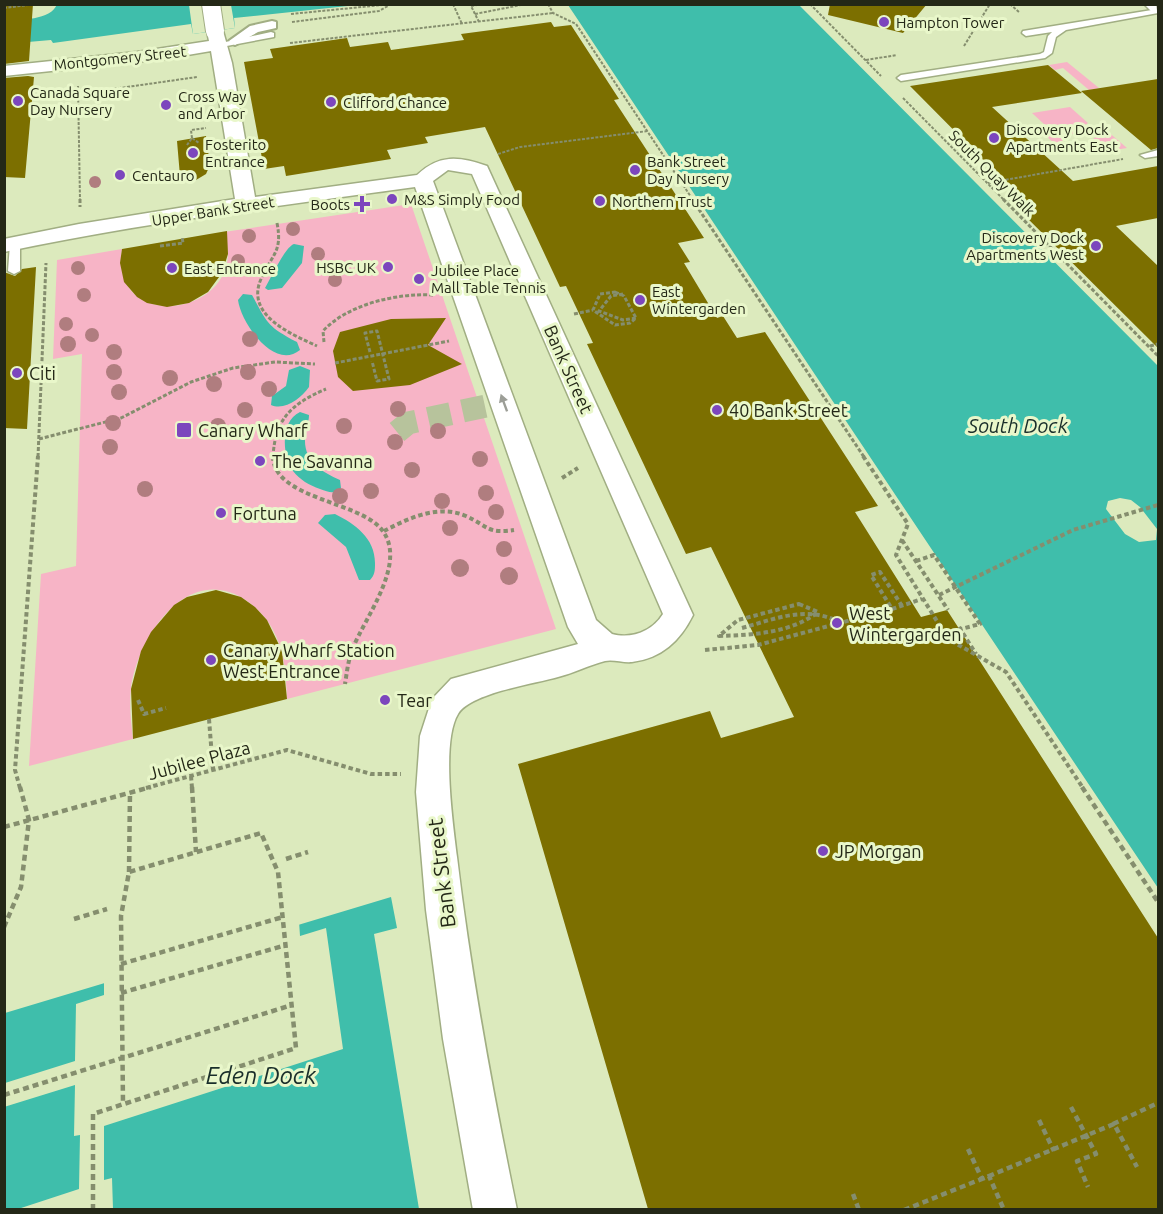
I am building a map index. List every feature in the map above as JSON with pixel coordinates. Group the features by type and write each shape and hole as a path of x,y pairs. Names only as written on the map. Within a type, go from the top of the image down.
{"street":[{"path":"211,4 222,39 223,63 246,205"},
{"path":"1153,4 1158,10"},
{"path":"222,39 254,29 271,30"},
{"name":"Montgomery Street","path":"4,71 26,72 79,61 155,56 222,39"},
{"path":"480,170 463,164 445,164 435,168 423,180 583,627 588,636 605,648"},
{"name":"Bank Street","path":"480,170 678,615 671,629 650,643 624,650 605,648 568,661 462,689 452,696 440,717 433,796 444,904 475,1107 495,1209"},
{"name":"Upper Bank Street","path":"10,245 79,230 423,180"}],"lane":[{"path":"1026,33 1158,10"},
{"path":"901,78 1042,56 1048,53 1052,36 1063,28"},
{"path":"960,69 969,77"},
{"path":"1145,155 1158,153"},
{"path":"10,245 14,271"}],"path":[{"path":"4,8 36,4"},
{"path":"271,30 379,11 392,4"},
{"path":"453,4 462,24"},
{"path":"479,22 471,6 483,4"},
{"path":"475,14 526,4"},
{"path":"548,4 553,13"},
{"path":"810,4 886,80"},
{"path":"954,47 965,46 990,4"},
{"path":"280,44 553,13 576,24 908,524 896,555 948,639 1006,672 1158,902"},
{"path":"866,60 899,55"},
{"path":"79,61 80,213"},
{"path":"78,94 204,76"},
{"name":"South Quay Walk","path":"901,96 990,183 1158,356"},
{"path":"480,170 495,155 520,147 648,131"},
{"path":"187,145 192,138 199,143"},
{"path":"990,183 1145,155"},
{"path":"275,216 281,243 276,258 259,282 258,297 266,313 276,325 317,346"},
{"path":"4,927 21,887 29,820 15,770 39,439 46,254"},
{"path":"592,310 600,294 615,290 624,294 636,318"},
{"path":"324,342 323,331 326,326 344,314 417,294 443,296 464,292"},
{"path":"624,294 611,296 599,311 623,320 636,318"},
{"path":"572,314 592,310 615,325 630,323 636,318"},
{"path":"370,352 365,333 377,331 389,379 376,381 372,361"},
{"path":"335,363 456,340"},
{"path":"1149,346 1158,344"},
{"path":"39,439 121,418 198,379 233,368 275,362 315,364"},
{"path":"326,388 310,395 285,416 276,429 272,443 273,457 279,472 292,485 313,497 369,517 384,531 390,547 389,565 383,585 351,648 345,667 345,684"},
{"path":"939,595 1024,551 1090,522 1158,505"},
{"path":"384,531 417,515 440,511 461,514 484,531 495,534 514,530"},
{"path":"902,539 948,610"},
{"path":"916,561 934,555 980,624 960,628 977,655"},
{"path":"892,609 871,575 880,572 902,606"},
{"path":"705,650 758,645 922,599"},
{"path":"818,612 810,620 747,636 718,636 738,620 799,604 829,615 840,623"},
{"path":"742,628 807,612 818,612"},
{"path":"138,700 144,714 166,708"},
{"path":"209,719 213,770"},
{"name":"Jubilee Plaza","path":"4,827 286,750 371,774 402,774"},
{"path":"191,776 196,852"},
{"path":"123,1104 121,916 129,872 130,792"},
{"path":"93,1209 93,1114 296,1048 278,872 261,833 129,872"},
{"path":"286,859 308,852"},
{"path":"74,919 107,909"},
{"path":"122,964 283,917"},
{"path":"122,993 286,945"},
{"path":"4,1095 292,1005"},
{"path":"1039,1120 1054,1151 1158,1103"},
{"path":"1071,1107 1096,1154 1077,1161 1088,1187"},
{"path":"968,1149 982,1179 1114,1124 1137,1167"},
{"path":"903,1209 989,1176 1004,1209"},
{"path":"853,1194 859,1209"}],"shaded area":[{"path":"1067,62 1099,88 1089,90 1063,68 1055,70 1049,65"},
{"path":"1070,107 1088,123 1056,145 1036,127 1045,125 1032,113"},
{"path":"1106,130 1127,148 1102,152 1090,141"},
{"path":"411,204 556,629 287,699 281,651 268,621 247,601 225,591 205,590 186,597 170,610 155,627 144,647 131,688 133,739 29,766 41,574 76,566 82,354 53,359 57,260 122,249 123,275 133,293 149,303 169,306 190,302 208,292 222,276 228,255 224,232"}],"water":[{"path":"57,4 357,5 234,18 235,28 193,34 191,24 53,43 51,40 5,44 4,21 42,16 54,10"},
{"name":"South Dock","path":"568,5 799,5 1158,366 1158,888"},
{"path":"294,244 304,246 302,263 282,288 268,290 265,288 278,263"},
{"path":"243,294 252,295 269,323 297,342 300,350 290,355 280,354 260,342 240,310 238,300"},
{"path":"300,366 310,370 309,387 287,405 271,405 272,396 286,386 289,370"},
{"path":"300,412 309,415 305,439 308,454 315,465 340,480 341,488 336,492 329,492 308,484 289,465 285,448 286,431 289,423"},
{"path":"335,514 356,527 372,546 375,568 370,580 359,580 346,547 318,523 325,515"},
{"name":"Eden Dock","path":"391,897 397,928 374,934 419,1209 5,1210 5,1013"}],"pier":[{"path":"189,5 231,5 235,28 193,34"},
{"path":"1120,498 1131,500 1140,507 1157,529 1156,540 1139,542 1125,534 1106,509 1108,501"},
{"name":"Eden Dock","path":"299,921 300,936 326,928 343,1049 104,1126 104,1180 112,1178 113,1209 18,1209 79,1189 80,1135 74,1136 75,1085 4,1107 5,1083 75,1061 76,1004 104,995 104,980"}],"building":[{"path":"4,4 33,4 29,61 4,64"},
{"name":"Hampton Tower","path":"830,4 927,4 903,33 828,15"},
{"name":"JP Morgan","path":"551,22 554,27 571,25 619,99 614,100 704,238 678,243 690,262 684,263 717,318 723,316 737,338 765,332 878,506 855,512 921,617 947,610 1158,938 1158,1209 648,1209 518,764 710,711 721,738 794,717 711,547 686,554 587,344 593,343 566,286 560,287 485,127 425,137 428,143 387,150 391,159 286,176 284,166 264,169 244,62 273,58 270,49 347,38 350,47 388,42 391,50 464,40 461,34"},
{"path":"1048,65 1082,93 992,107 1073,181 1158,166 1158,218 1116,226 1158,266 1158,348 1009,200 1021,198 910,86"},
{"path":"34,77 25,178 4,177 4,78"},
{"path":"1158,79 1158,148 1151,150 1081,91"},
{"name":"Fosterito Entrance","path":"206,136 210,165 206,174 196,180 180,176 177,141"},
{"name":"East Entrance","path":"227,231 228,254 222,273 208,292 189,303 167,307 147,303 137,297 124,282 120,263 122,249"},
{"name":"Citi","path":"36,267 27,429 4,428 4,272 15,276 22,269"},
{"path":"446,318 428,345 462,364 410,385 353,391 338,377 333,351 340,332 391,319"},
{"name":"Canary Wharf Station West Entrance","path":"216,590 241,597 267,620 282,651 287,699 133,739 131,689 141,651 151,632 174,605 187,597"}],"tunnel":[{"path":"397,432 408,423 504,402"}],"tram line":[{"path":"1157,4 1158,13"}],"place":[{"name":"Hampton Tower","path":"884,22"},
{"name":"Canada Square Day Nursery","path":"18,101"},
{"name":"Clifford Chance","path":"331,102"},
{"name":"Cross Way and Arbor","path":"166,105"},
{"name":"Discovery Dock Apartments East","path":"994,138"},
{"name":"Fosterito Entrance","path":"193,153"},
{"name":"Bank Street Day Nursery","path":"635,170"},
{"name":"Centauro","path":"120,175"},
{"name":"M&S Simply Food","path":"392,199"},
{"name":"Northern Trust","path":"600,201"},
{"name":"Boots","path":"362,204"},
{"name":"Discovery Dock Apartments West","path":"1096,246"},
{"name":"HSBC UK","path":"388,267"},
{"name":"East Entrance","path":"172,268"},
{"name":"Jubilee Place Mall Table Tennis","path":"419,279"},
{"name":"East Wintergarden","path":"640,300"},
{"name":"Citi","path":"17,373"},
{"name":"40 Bank Street","path":"717,410"},
{"name":"Canary Wharf","path":"184,430"},
{"name":"The Savanna","path":"260,461"},
{"name":"Fortuna","path":"221,513"},
{"name":"West Wintergarden","path":"837,623"},
{"name":"Canary Wharf Station West Entrance","path":"211,660"},
{"name":"Tear","path":"385,700"},
{"name":"JP Morgan","path":"823,851"}]}
